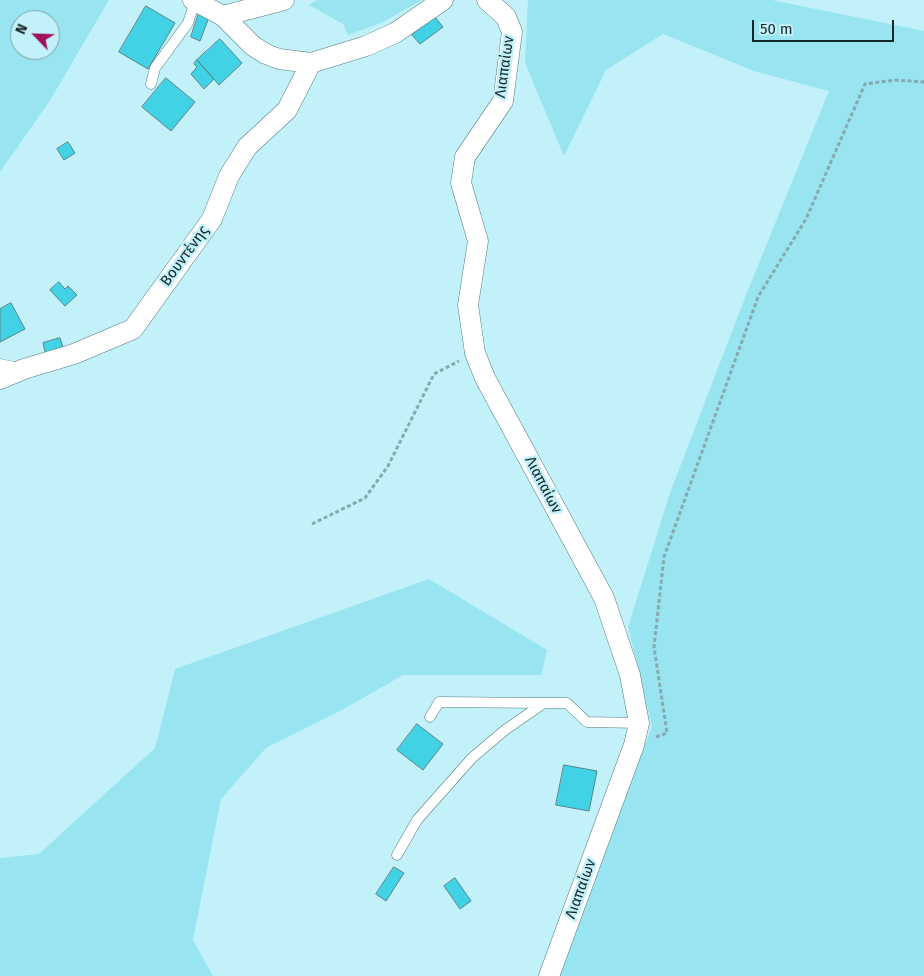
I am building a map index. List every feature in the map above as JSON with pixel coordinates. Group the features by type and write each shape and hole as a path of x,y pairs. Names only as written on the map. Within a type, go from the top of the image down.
{"street":[{"path":"194,0 223,16 253,46 266,54 279,59 311,63 366,46 395,33 443,0"},
{"path":"223,16 284,0"},
{"name":"Λιαπαίων","path":"487,0 506,17 512,32 503,101 465,157 460,183 478,241 468,305 475,353 485,378 604,598 630,676 639,723 634,745 549,976"},
{"name":"Βουντένης","path":"0,379 24,369 74,354 133,329 212,219 229,176 247,147 287,110 311,63"}],"lane":[{"path":"150,84 155,68 188,23 194,0"},
{"path":"0,364 24,369"},
{"path":"430,717 439,702 567,703 587,722 639,723"},
{"path":"397,855 417,820 472,758 505,730 544,703"}],"path":[{"path":"634,745 667,733 654,647 664,557 758,296 806,219 865,84 895,80 924,82"},
{"path":"312,524 366,498 388,466 434,374 475,353"}],"shaded area":[{"path":"0,0 109,0 49,102 0,172"},
{"path":"317,0 422,0 383,22 348,35 343,24 309,5"},
{"path":"528,0 772,0 924,31 924,976 559,976 652,726 628,627 670,493 746,295 829,91 754,71 663,34 606,70 564,156 525,63"},
{"path":"429,579 547,650 541,675 403,675 340,711 266,748 221,799 193,940 213,976 0,976 0,858 39,854 155,748 175,669"}],"building":[{"path":"146,6 175,23 148,69 119,52"},
{"path":"199,13 209,17 200,41 191,37"},
{"path":"435,17 443,27 420,44 412,35"},
{"path":"220,39 242,63 219,85 197,60"},
{"path":"197,60 214,79 204,89 191,74 197,67 194,64"},
{"path":"166,78 195,102 171,131 142,107"},
{"path":"68,142 75,153 64,160 57,149"},
{"path":"59,282 65,289 68,286 77,295 65,306 50,290"},
{"path":"11,303 25,329 0,342 0,309"},
{"path":"60,338 64,350 46,356 43,343"},
{"path":"417,724 443,744 423,770 397,750"},
{"path":"564,765 597,771 589,811 556,805"},
{"path":"394,867 404,873 386,901 376,894"},
{"path":"455,878 471,901 460,909 444,886"}]}
